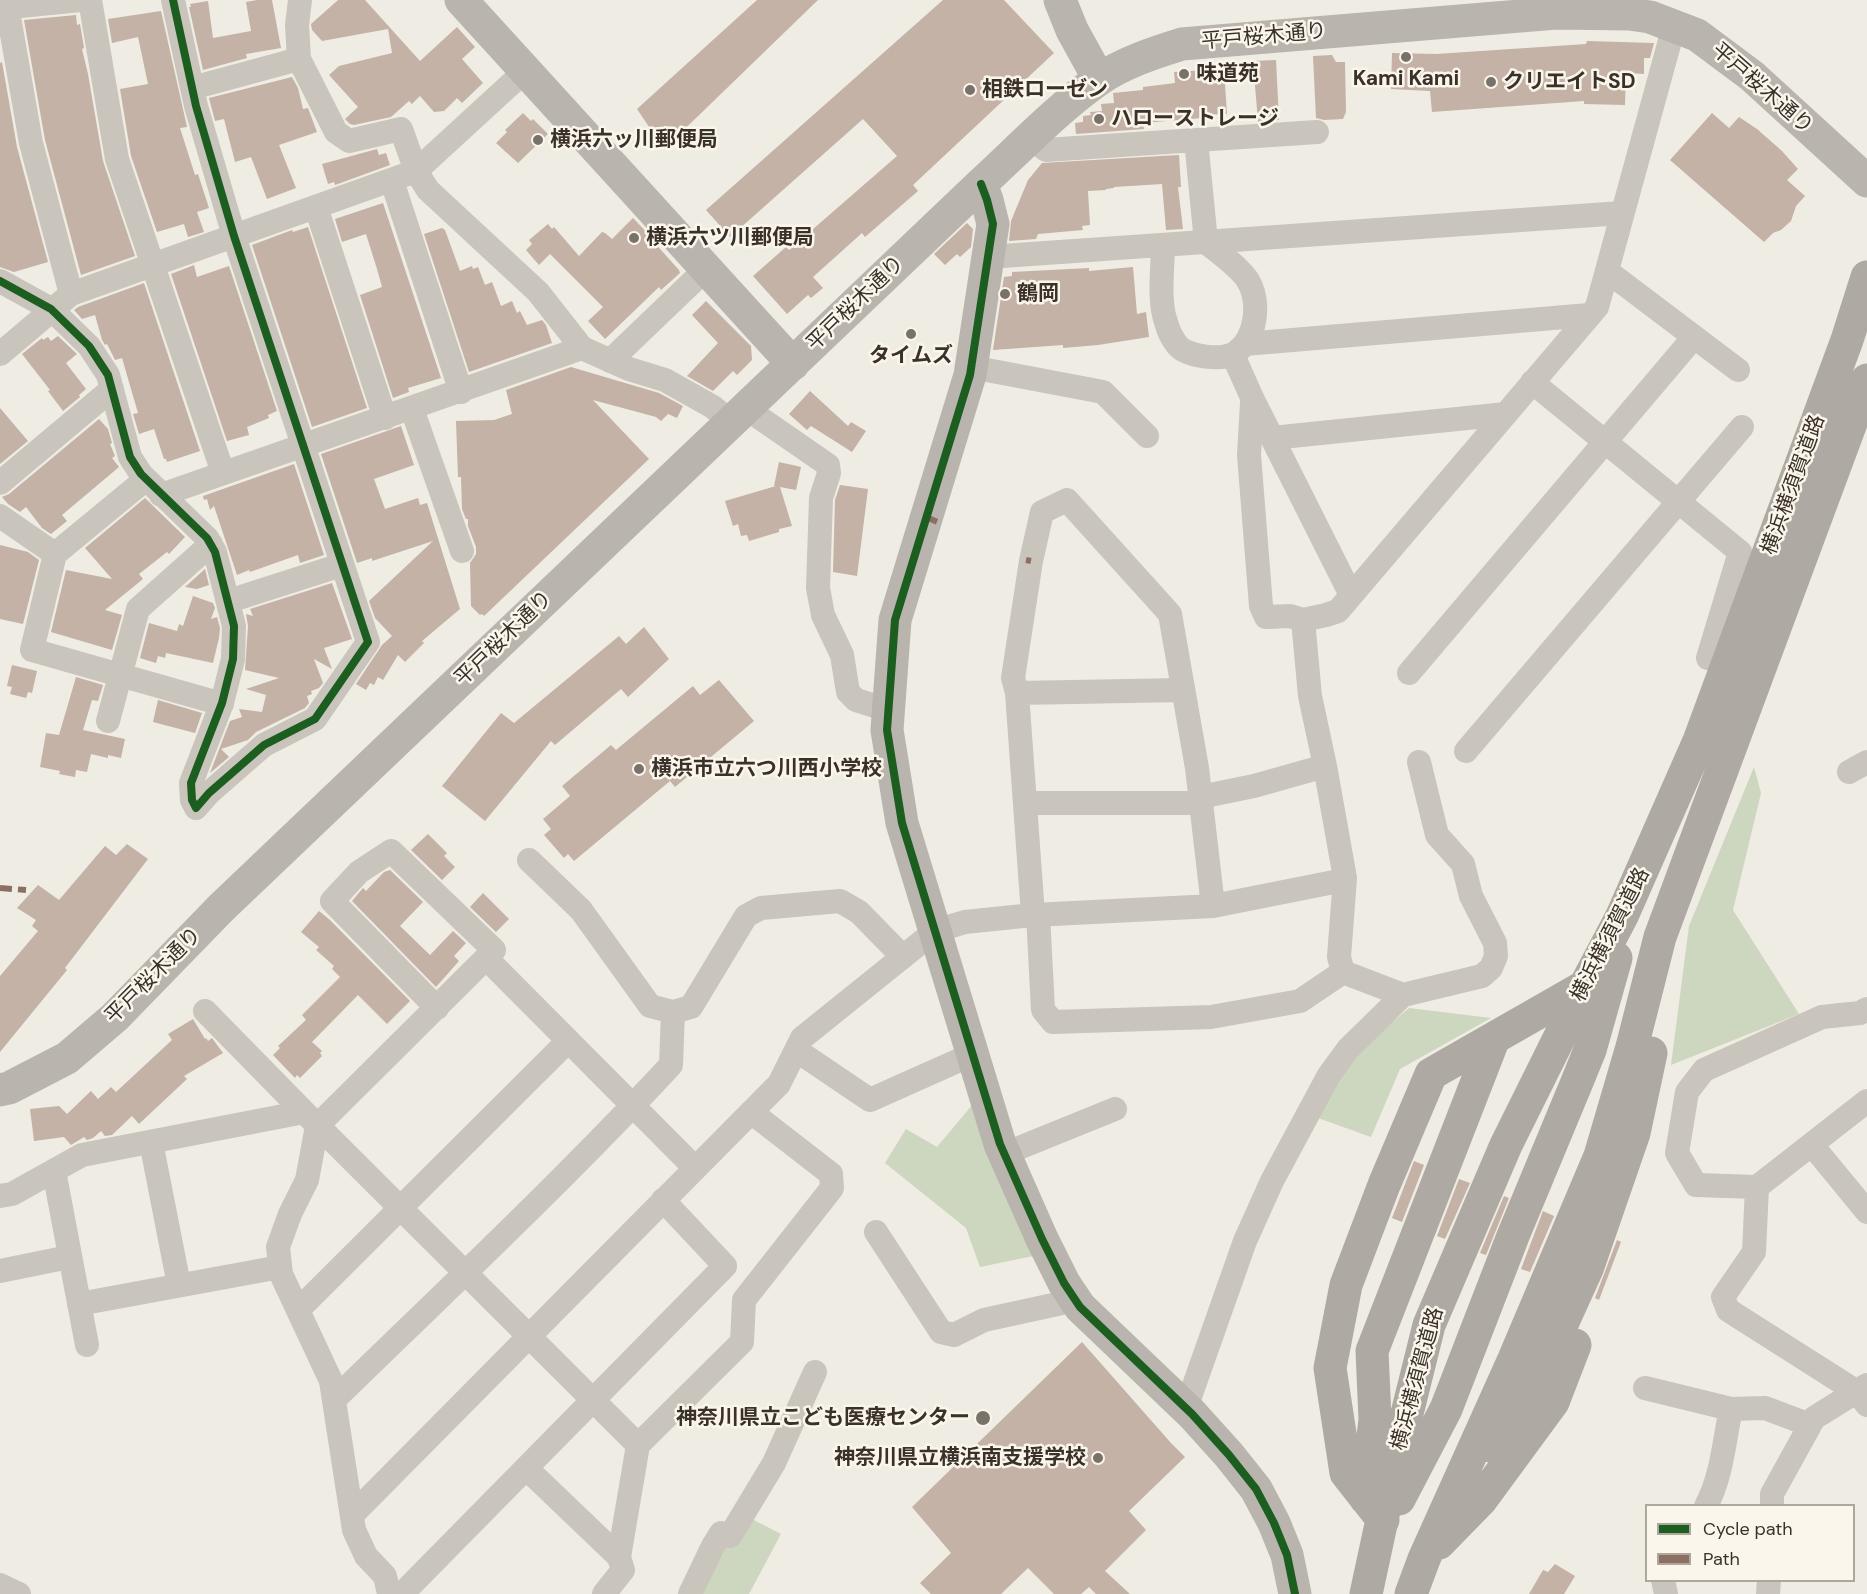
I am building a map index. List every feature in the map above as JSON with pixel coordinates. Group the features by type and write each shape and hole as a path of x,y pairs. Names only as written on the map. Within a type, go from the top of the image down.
{"highway":[{"name":"横浜横須賀道路","path":"1411,1594 1442,1509 1518,1349 1600,1156 1679,883 1713,747 1867,277"},
{"name":"横浜横須賀道路","path":"1366,1594 1372,1510 1391,1478 1429,1325 1506,1145 1548,1014 1597,982 1636,886 1713,747 1867,380"},
{"path":"1442,1509 1528,1399 1587,1269 1634,1133 1662,999 1665,932"},
{"path":"1490,1446 1572,1264 1630,1101 1665,932"},
{"path":"1372,1510 1446,1408 1513,1236 1590,1050 1597,982"},
{"path":"1391,1478 1440,1376 1593,1005 1597,982"},
{"path":"1419,1420 1464,1289 1548,1014"},
{"path":"1372,1510 1346,1473 1330,1368 1346,1285 1388,1174 1431,1074 1471,1051 1548,1014"},
{"path":"1375,1419 1391,1367 1391,1347 1444,1204 1548,1014"},
{"path":"1372,1510 1405,1363 1435,1265 1456,1210 1548,1014"},
{"path":"1372,1510 1375,1419 1372,1351 1471,1051"},
{"path":"1372,1510 1357,1364 1361,1334 1471,1051"},
{"path":"1424,1559 1480,1500 1553,1402 1648,1156 1645,1080"},
{"path":"1442,1509 1449,1457 1577,1120 1577,1082"}],"main road":[{"path":"461,0 793,364"},
{"path":"1060,0 1071,30 1099,79"},
{"name":"平戸桜木通り","path":"0,1090 9,1088 67,1058 115,1017 230,899 1030,138 1099,79 1142,56 1182,44 1556,13 1661,15 1697,35 1752,76 1867,181"},
{"path":"981,184 993,224 971,368 934,521 896,620 887,730 902,823 1004,1154 1064,1283 1076,1300 1186,1408 1229,1455 1256,1489 1275,1523 1287,1555 1295,1594"}],"street":[{"path":"71,294 31,143 4,5 81,0"},
{"path":"90,0 117,159 223,473"},
{"path":"0,281 51,309 89,346 108,375 130,457 153,487 207,538 216,552 234,626 233,659 222,704 190,783 192,800 196,808 209,793 264,745 315,719 368,642 234,236 192,88 174,0"},
{"path":"300,0 297,25 299,59 336,132 349,141 401,129 416,171 428,190 538,292 582,348 610,361 665,380 713,408 739,416 828,465 829,473 821,498 818,588 823,615 842,656 848,692 855,700 888,710"},
{"path":"1252,400 1249,455 1261,606 1266,617 1290,616 1303,620 1338,611 1597,307 1622,213 1661,15"},
{"path":"192,88 299,59"},
{"path":"0,354 71,294 416,171 525,71"},
{"path":"1030,138 1046,150 1317,132"},
{"path":"1196,140 1206,242 1246,277 1252,290 1256,309 1253,326 1239,350 1252,400 1351,595"},
{"path":"392,181 461,392"},
{"path":"316,207 385,418"},
{"path":"988,256 1622,213"},
{"path":"1163,245 1165,321 1179,348 1193,355 1216,357 1239,350 1589,315"},
{"path":"610,361 707,268"},
{"path":"1606,271 1738,370"},
{"path":"1409,674 1694,337"},
{"path":"222,704 32,650 55,554 153,487 223,473 582,348"},
{"path":"971,368 1103,392 1147,436"},
{"path":"1532,382 1740,552 1708,658"},
{"path":"0,483 112,389"},
{"path":"411,409 462,551"},
{"path":"1272,438 1506,414"},
{"path":"1466,751 1742,427"},
{"path":"1213,906 1200,800 1170,614 1067,500 1042,512 1028,561 1013,678 1017,693 1043,1010 1053,1022 1211,1017 1300,1001 1343,972"},
{"path":"0,516 55,554"},
{"path":"108,721 138,609 211,544"},
{"path":"229,600 341,565"},
{"path":"1303,620 1310,696 1325,766 1344,880 1340,957 1343,972"},
{"path":"1017,693 1183,690"},
{"path":"1186,1408 1245,1241 1272,1181 1329,1075 1348,1049 1403,995 1482,976 1491,968 1496,956 1495,944 1471,896 1463,864 1437,835 1419,762"},
{"path":"1025,803 1200,800 1325,766"},
{"path":"0,1196 12,1194 82,1155 150,1142 311,1119 436,1008 494,950 391,851 359,872 332,901 436,1008"},
{"path":"529,860 581,910 650,1006 672,1012 691,1006 746,916 761,908 840,901 859,912 903,957"},
{"path":"352,1515 694,1167 779,1084 802,1038 935,931 965,922 1036,914 1213,906 1344,880"},
{"path":"486,958 694,1167"},
{"path":"1343,972 1403,995"},
{"path":"1867,1009 1860,1013 1822,1017 1704,1070 1687,1092 1677,1154 1696,1185 1756,1187 1867,1101"},
{"path":"205,1011 638,1445"},
{"path":"334,1400 633,1106 671,1065 672,1012"},
{"path":"298,1310 568,1041"},
{"path":"796,1050 870,1100 973,1054"},
{"path":"1004,1154 1115,1109"},
{"path":"604,1594 623,1570 619,1557 638,1445 742,1342 744,1300 832,1188 831,1174 751,1112"},
{"path":"311,1119 307,1180 290,1214 278,1247 281,1274 331,1381 354,1530 366,1556 385,1576 389,1594"},
{"path":"150,1142 179,1285"},
{"path":"1812,1145 1867,1212"},
{"path":"54,1171 87,1345"},
{"path":"1756,1187 1754,1252 1723,1297 1728,1311 1864,1394"},
{"path":"402,1594 725,1266 663,1200"},
{"path":"876,1232 941,1332 954,1335 984,1320 1076,1300"},
{"path":"0,1271 69,1257"},
{"path":"79,1304 280,1267"},
{"path":"690,1594 712,1546 721,1533 730,1536 774,1463 815,1372"},
{"path":"1645,1388 1731,1409 1765,1408 1810,1425"},
{"path":"1772,1504 1772,1494 1814,1418 1864,1394"},
{"path":"1707,1504 1719,1468 1731,1409"},
{"path":"527,1469 619,1557"},
{"path":"1655,1582 1666,1594"},
{"path":"0,1586 19,1594"}],"green space":[{"path":"1754,767 1761,793 1733,910 1799,1014 1671,1065 1689,926"},
{"path":"1409,1008 1491,1018 1400,1069 1371,1137 1318,1118 1354,1054"},
{"path":"973,1104 1038,1255 980,1267 966,1228 885,1163 906,1129 937,1147"},
{"path":"748,1517 781,1534 749,1594 696,1594 718,1550"}],"building":[{"path":"272,0 281,48 246,54 247,58 203,70 190,4 208,1 213,38 251,31 246,2"},
{"path":"338,0 365,0 420,61 457,27 475,47 462,59 483,83 462,103 457,98 444,111 434,112 420,96 412,104 409,101 391,117 350,124 345,119 358,107 329,75 339,66 392,53 388,29 322,41 312,30 311,24"},
{"path":"757,0 818,0 664,149 637,109"},
{"path":"943,0 1004,0 1054,53 913,185 918,191 865,237 862,233 813,277 823,288 811,298 808,295 787,314 753,276 786,247 789,250 897,156 863,119 730,237 706,210"},
{"path":"161,11 187,127 180,128 195,175 198,174 209,208 197,212 204,232 188,237 184,224 157,232 131,156 120,89 148,84 138,37 112,43 108,19"},
{"path":"76,15 77,25 80,24 84,48 82,49 103,161 135,256 81,275 45,140 24,20"},
{"path":"1587,41 1654,43 1650,58 1644,58 1644,74 1626,73 1625,105 1584,104 1584,101 1432,112 1430,91 1391,89 1392,53 1436,54 1586,44"},
{"path":"1332,55 1336,62 1345,62 1346,112 1343,119 1324,120 1316,118 1313,56"},
{"path":"1276,60 1279,120 1258,122 1253,61"},
{"path":"2,62 17,147 48,262 14,272 0,267 0,63"},
{"path":"1224,69 1227,114 1143,123 1144,129 1076,134 1075,123 1083,122 1083,116 1091,115 1090,112 1102,111 1101,104 1114,103 1113,93 1143,90 1143,87 1175,83 1174,72"},
{"path":"292,77 298,88 303,109 308,108 317,132 279,145 296,188 267,199 251,157 235,162 224,119 215,121 209,98"},
{"path":"523,113 531,121 533,119 548,134 518,163 496,143 507,132 505,130"},
{"path":"1712,113 1729,128 1739,117 1782,151 1798,169 1787,180 1805,196 1796,206 1791,221 1764,242 1670,160"},
{"path":"377,149 379,155 386,153 390,165 335,185 334,182 328,184 322,164"},
{"path":"1179,155 1181,187 1178,187 1183,229 1166,230 1162,184 1114,187 1088,191 1090,225 1082,226 1083,230 1038,234 1036,239 1009,241 1011,221 1028,180 1042,163"},
{"path":"383,203 441,378 408,388 409,392 393,398 360,295 382,287 366,234 342,242 335,219"},
{"path":"633,218 680,273 661,290 659,287 605,339 588,321 603,307 550,254 539,265 526,250 532,244 529,240 548,224 552,229 554,227 579,256 602,232 612,239"},
{"path":"967,223 973,229 971,247 960,257 957,254 945,265 934,254"},
{"path":"308,227 367,408 312,427 252,245 292,230 293,232"},
{"path":"442,228 445,230 460,271 472,266 473,269 478,267 485,285 492,282 501,306 512,301 517,313 520,311 527,325 542,320 552,343 469,372 424,234"},
{"path":"194,265 197,277 229,266 277,411 268,415 269,418 247,427 249,435 227,441 171,274"},
{"path":"1133,267 1137,314 1146,312 1149,337 1063,348 1063,345 993,350 1004,277 1012,276 1012,272 1089,268 1089,271"},
{"path":"144,283 200,451 167,462 154,429 139,434 133,414 138,413 122,358 115,360 107,344 105,345 95,315 82,319 74,310"},
{"path":"706,301 751,346 752,360 737,375 733,371 713,391 687,376 718,343 692,315"},
{"path":"58,336 77,354 66,363 86,389 63,411 22,354 42,338 43,340 48,337 51,341"},
{"path":"571,367 659,393 683,406 677,418 668,414 661,421 656,417 593,400 649,459 484,616 480,615 471,606 470,563 476,554 476,547 468,526 468,519 462,509 461,477 458,477 456,421 494,420 512,414 506,390"},
{"path":"810,391 848,426 851,422 866,431 852,452 811,426 807,430 789,414"},
{"path":"0,408 28,441 0,464"},
{"path":"99,419 108,429 112,443 110,444 115,456 112,458 119,467 62,515 67,521 51,534 42,528 26,507 20,512 2,497 9,494"},
{"path":"401,426 414,465 374,479 385,509 418,498 420,505 427,503 460,609 422,641 424,643 405,662 398,655 383,680 378,677 374,685 370,683 366,690 356,684 382,645 392,636 375,618 369,601 433,541 372,561 372,558 357,563 321,454"},
{"path":"779,462 801,467 796,490 780,487 792,526 749,541 747,535 741,536 738,524 733,526 725,501 776,486 774,486"},
{"path":"294,464 324,555 300,563 298,555 237,575 214,506 210,510 207,499 204,500 203,496"},
{"path":"840,485 868,489 857,576 833,572 835,500"},
{"path":"145,498 185,537 169,554 167,552 139,574 143,579 105,610 122,615 112,650 51,632 66,570 112,579 85,548"},
{"path":"0,545 28,552 39,560 23,624 0,619"},
{"path":"205,569 209,585 197,589 185,587"},
{"path":"332,583 352,639 324,648 332,669 314,659 323,683 307,696 309,703 305,708 256,732 248,740 221,749 229,757 210,773 230,721 242,717 239,709 262,712 266,695 246,689 279,678 245,670 248,626 246,614 253,616 250,609"},
{"path":"193,596 213,603 215,608 211,619 217,617 220,628 213,663 166,653 165,658 158,656 156,663 140,658 149,623 177,631 179,624 183,626"},
{"path":"644,627 669,659 628,697 621,689 555,745 551,741 485,821 442,786 501,713 514,723 619,636 626,644"},
{"path":"12,665 37,671 32,693 28,692 26,698 10,694 12,687 7,686"},
{"path":"76,677 103,685 98,701 92,700 83,730 125,739 121,758 91,754 87,772 76,770 75,777 40,767 46,733 59,735"},
{"path":"719,680 754,721 675,787 670,781 574,861 568,854 564,858 544,835 551,829 543,819 570,796 562,786 611,745 616,750 693,686 700,695"},
{"path":"158,700 202,713 195,733 153,722"},
{"path":"428,834 447,853 444,856 455,867 442,880 411,850"},
{"path":"127,844 148,859 65,968 67,970 0,1052 0,976 38,931 32,926 36,920 17,908 38,885 59,900 105,846 116,855"},
{"path":"390,870 423,902 400,926 430,955 453,931 466,943 454,956 459,961 436,987 352,901 363,888 366,891 384,872"},
{"path":"483,893 509,919 496,932 470,907"},
{"path":"319,911 410,1001 387,1024 358,995 312,1042 322,1051 320,1053 322,1056 300,1078 297,1075 295,1078 273,1055 280,1048 278,1046 306,1020 302,1015 340,977 332,969 334,966 316,950 319,947 301,932"},
{"path":"193,1019 205,1039 208,1041 212,1038 223,1053 184,1076 187,1079 139,1124 132,1116 112,1135 105,1136 101,1131 93,1138 87,1140 84,1137 71,1145 64,1137 34,1141 30,1109 59,1106 67,1114 91,1091 98,1099 111,1087 116,1092 172,1040 168,1034"},
{"path":"1414,1161 1424,1165 1402,1222 1392,1218"},
{"path":"1459,1179 1470,1183 1445,1239 1437,1236"},
{"path":"1504,1196 1509,1198 1486,1255 1480,1253"},
{"path":"1543,1211 1554,1216 1530,1272 1521,1269"},
{"path":"1617,1240 1621,1242 1599,1300 1595,1298"},
{"path":"1082,1342 1185,1457 1129,1511 1146,1530 1105,1571 1130,1594 1096,1594 1089,1587 1081,1594 1054,1594 1028,1568 1001,1594 931,1594 920,1583 951,1553 912,1507"},
{"path":"1555,1564 1575,1576 1564,1594 1529,1594 1543,1570 1548,1572"}],"marked path":[{"path":"926,517 942,524"},
{"path":"1026,560 1031,561"},
{"path":"0,888 26,890"}],"cycle path":[{"path":"0,281 51,309 89,346 108,375 130,457 141,474 207,538 215,552 234,626 233,659 222,703 191,783 192,800 196,808 209,793 264,745 315,719 368,642 234,236 196,106 173,0"},
{"path":"981,184 993,224 970,375 895,620 887,730 902,823 1000,1144 1064,1283 1080,1307 1192,1414 1256,1489 1274,1523 1287,1555 1295,1594"}],"place":[{"name":"Kami Kami","path":"1406,57"},
{"name":"味道苑","path":"1184,74"},
{"name":"クリエイトSD","path":"1491,82"},
{"name":"相鉄ローゼン","path":"970,90"},
{"name":"ハローストレージ","path":"1099,119"},
{"name":"横浜六ッ川郵便局","path":"538,140"},
{"name":"横浜六ツ川郵便局","path":"634,238"},
{"name":"鶴岡","path":"1005,294"},
{"name":"タイムズ","path":"911,334"},
{"name":"横浜市立六つ川西小学校","path":"639,769"},
{"name":"神奈川県立こども医療センター","path":"983,1418"},
{"name":"神奈川県立横浜南支援学校","path":"1098,1458"}]}
